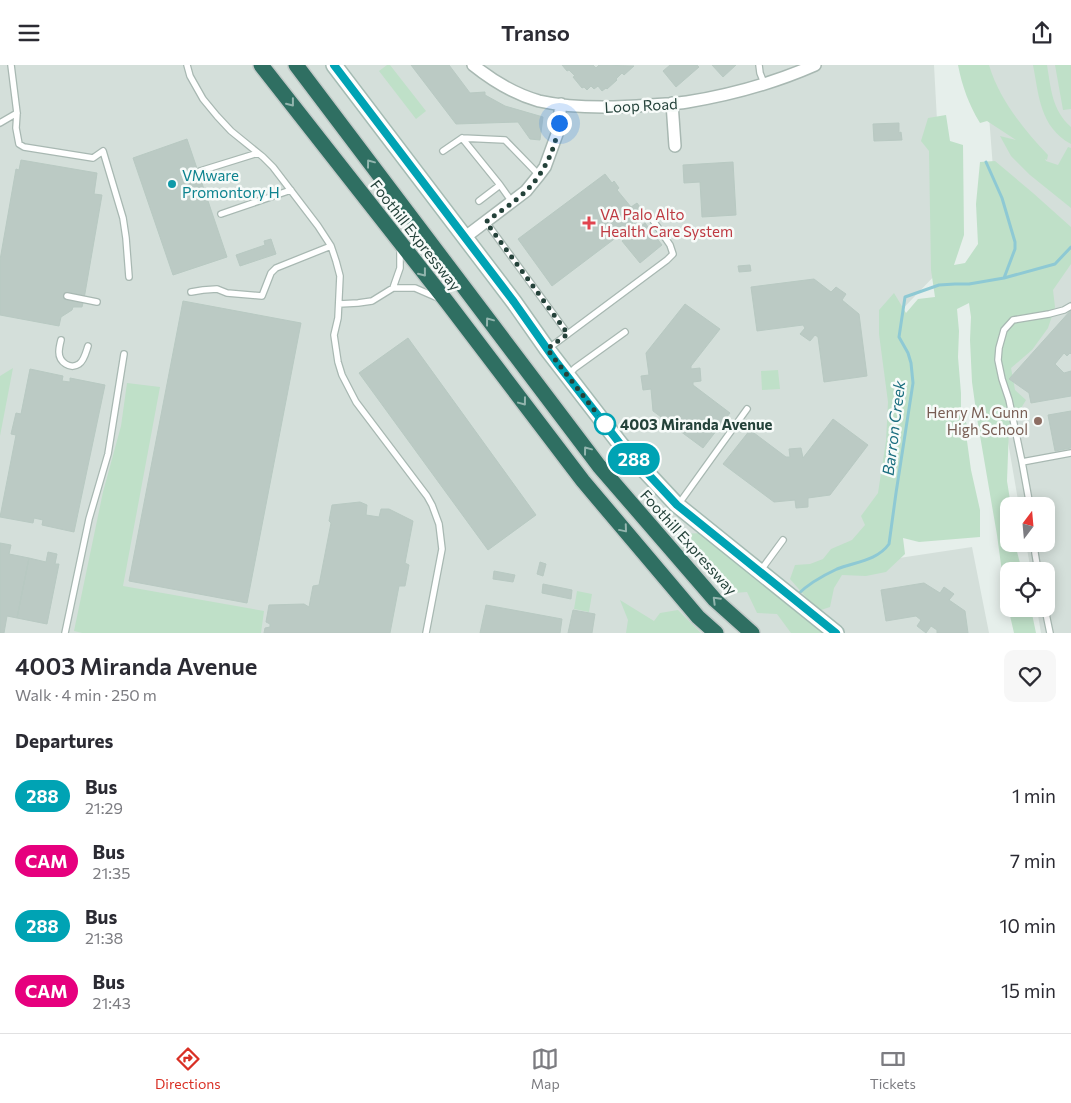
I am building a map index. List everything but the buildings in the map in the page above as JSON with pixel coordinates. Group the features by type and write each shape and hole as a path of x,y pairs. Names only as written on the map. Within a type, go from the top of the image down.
{"highway":[{"name":"Foothill Expressway","path":"261,65 583,481 698,617 716,633"},
{"name":"Foothill Expressway","path":"296,65 599,465 715,600 752,633"}],"street":[{"path":"334,65 514,302 567,376 621,445 677,505 836,633"},
{"name":"Loop Road","path":"473,65 492,80 512,91 539,101 607,108 685,102 718,96 764,83 815,65"},
{"path":"672,103 675,146"},
{"path":"464,238 526,191 539,175 549,157 557,134 561,104"}],"lane":[{"path":"11,65 19,144 24,147 93,158 103,151 123,218 129,277"},
{"path":"187,65 190,76 203,99 217,117 230,131 273,167 331,246 340,277 338,318 334,335 342,375 356,402 427,496 439,524 442,549 426,633"},
{"path":"759,65 764,83"},
{"path":"0,123 17,113"},
{"path":"462,138 512,202"},
{"path":"443,151 462,138 505,140 539,175"},
{"path":"200,171 258,153"},
{"path":"479,201 500,185"},
{"path":"221,214 291,190"},
{"path":"547,349 673,254 670,245 650,216"},
{"path":"486,222 568,334"},
{"path":"393,288 400,268 400,243"},
{"path":"190,292 217,289 227,293 262,296 271,273 276,268 331,246"},
{"path":"339,303 372,301 393,288 415,289 446,302"},
{"path":"67,296 97,302"},
{"path":"1028,497 1009,400 998,360 999,348 1004,330 1013,320 1049,314 1071,306"},
{"path":"567,376 574,368 625,332"},
{"path":"60,341 60,358 67,365 79,364 84,358 88,347"},
{"path":"65,633 89,519 108,454 124,354"},
{"path":"677,505 747,409"},
{"path":"1022,462 1071,453"},
{"path":"759,572 783,540"},
{"path":"1047,617 1050,633"}],"shaded area":[{"path":"0,65 934,65 938,139 939,271 891,321 895,463 866,563 972,547 989,633 0,633"},
{"name":"Henry M. Gunn High School","path":"986,65 1071,65 1071,633 1041,633 1038,617 1055,617 1055,562 1029,562 1028,553 1055,553 1055,497 1017,497 990,337 1004,312"}],"green space":[{"path":"390,65 426,111 416,119 379,71"},
{"path":"958,65 989,65 999,90 1013,113 1048,155 1047,160 1045,159 1046,161 1058,165 1068,147 1071,148 1071,208 1030,175 1011,156 1000,136 1016,140 987,121 980,123 966,95"},
{"path":"1033,65 1047,65 1053,99 1060,114 1071,127 1071,144 1053,129 1047,120 1039,99"},
{"path":"1055,65 1071,65 1071,109 1063,110"},
{"path":"946,115 950,141 963,145 964,235 954,265 965,263 978,244 976,204 980,162 995,161 1071,227 1071,264 1053,290 1055,307 1048,328 1032,350 1011,368 1015,390 1026,400 1009,428 1007,481 1010,497 1000,497 1000,553 1017,553 1020,562 1001,562 972,382 969,303 957,309 959,331 958,357 961,409 967,425 971,470 980,510 980,537 919,542 903,538 905,554 886,572 866,576 842,575 834,588 830,607 818,611 790,579 795,565 810,564 823,559 831,549 852,540 865,525 861,516 878,493 886,441 888,402 879,334 879,310 894,293 906,313 918,299 935,297 931,270 929,151 921,141 928,118"},
{"path":"13,368 0,436 0,376"},
{"path":"778,370 780,389 762,390 761,371"},
{"path":"127,383 160,387 123,586 264,611 261,633 82,633 74,631 103,492 121,426"},
{"path":"702,533 828,633 791,633 777,614 757,613 747,592 734,593 683,548 679,534"},
{"path":"577,591 592,594 589,612 574,609"},
{"path":"620,600 654,621 660,613 678,610 701,633 626,633 628,620"},
{"path":"1010,617 1033,617 1036,633 1014,633"}],"waterway":[{"path":"986,162 1002,198 1015,242 1015,249 1004,278"},
{"name":"Barron Creek","path":"797,595 821,577 837,569 872,558 889,544 913,383 908,353 899,337 905,297 939,285 969,284 1004,278 1055,264 1071,247"}],"bus line":[{"name":"288","path":"334,65 514,302 557,363 621,445 677,505 836,633"}],"place":[{"name":"VMware Promontory H","path":"172,184"},
{"name":"VA Palo Alto Health Care System","path":"589,223"},
{"name":"Henry M. Gunn High School","path":"1038,421"},
{"name":"4003 Miranda Avenue","path":"605,424"}],"route":[{"path":"559,123 549,157 539,175 526,191 486,222 568,334 547,349 605,424"}]}
